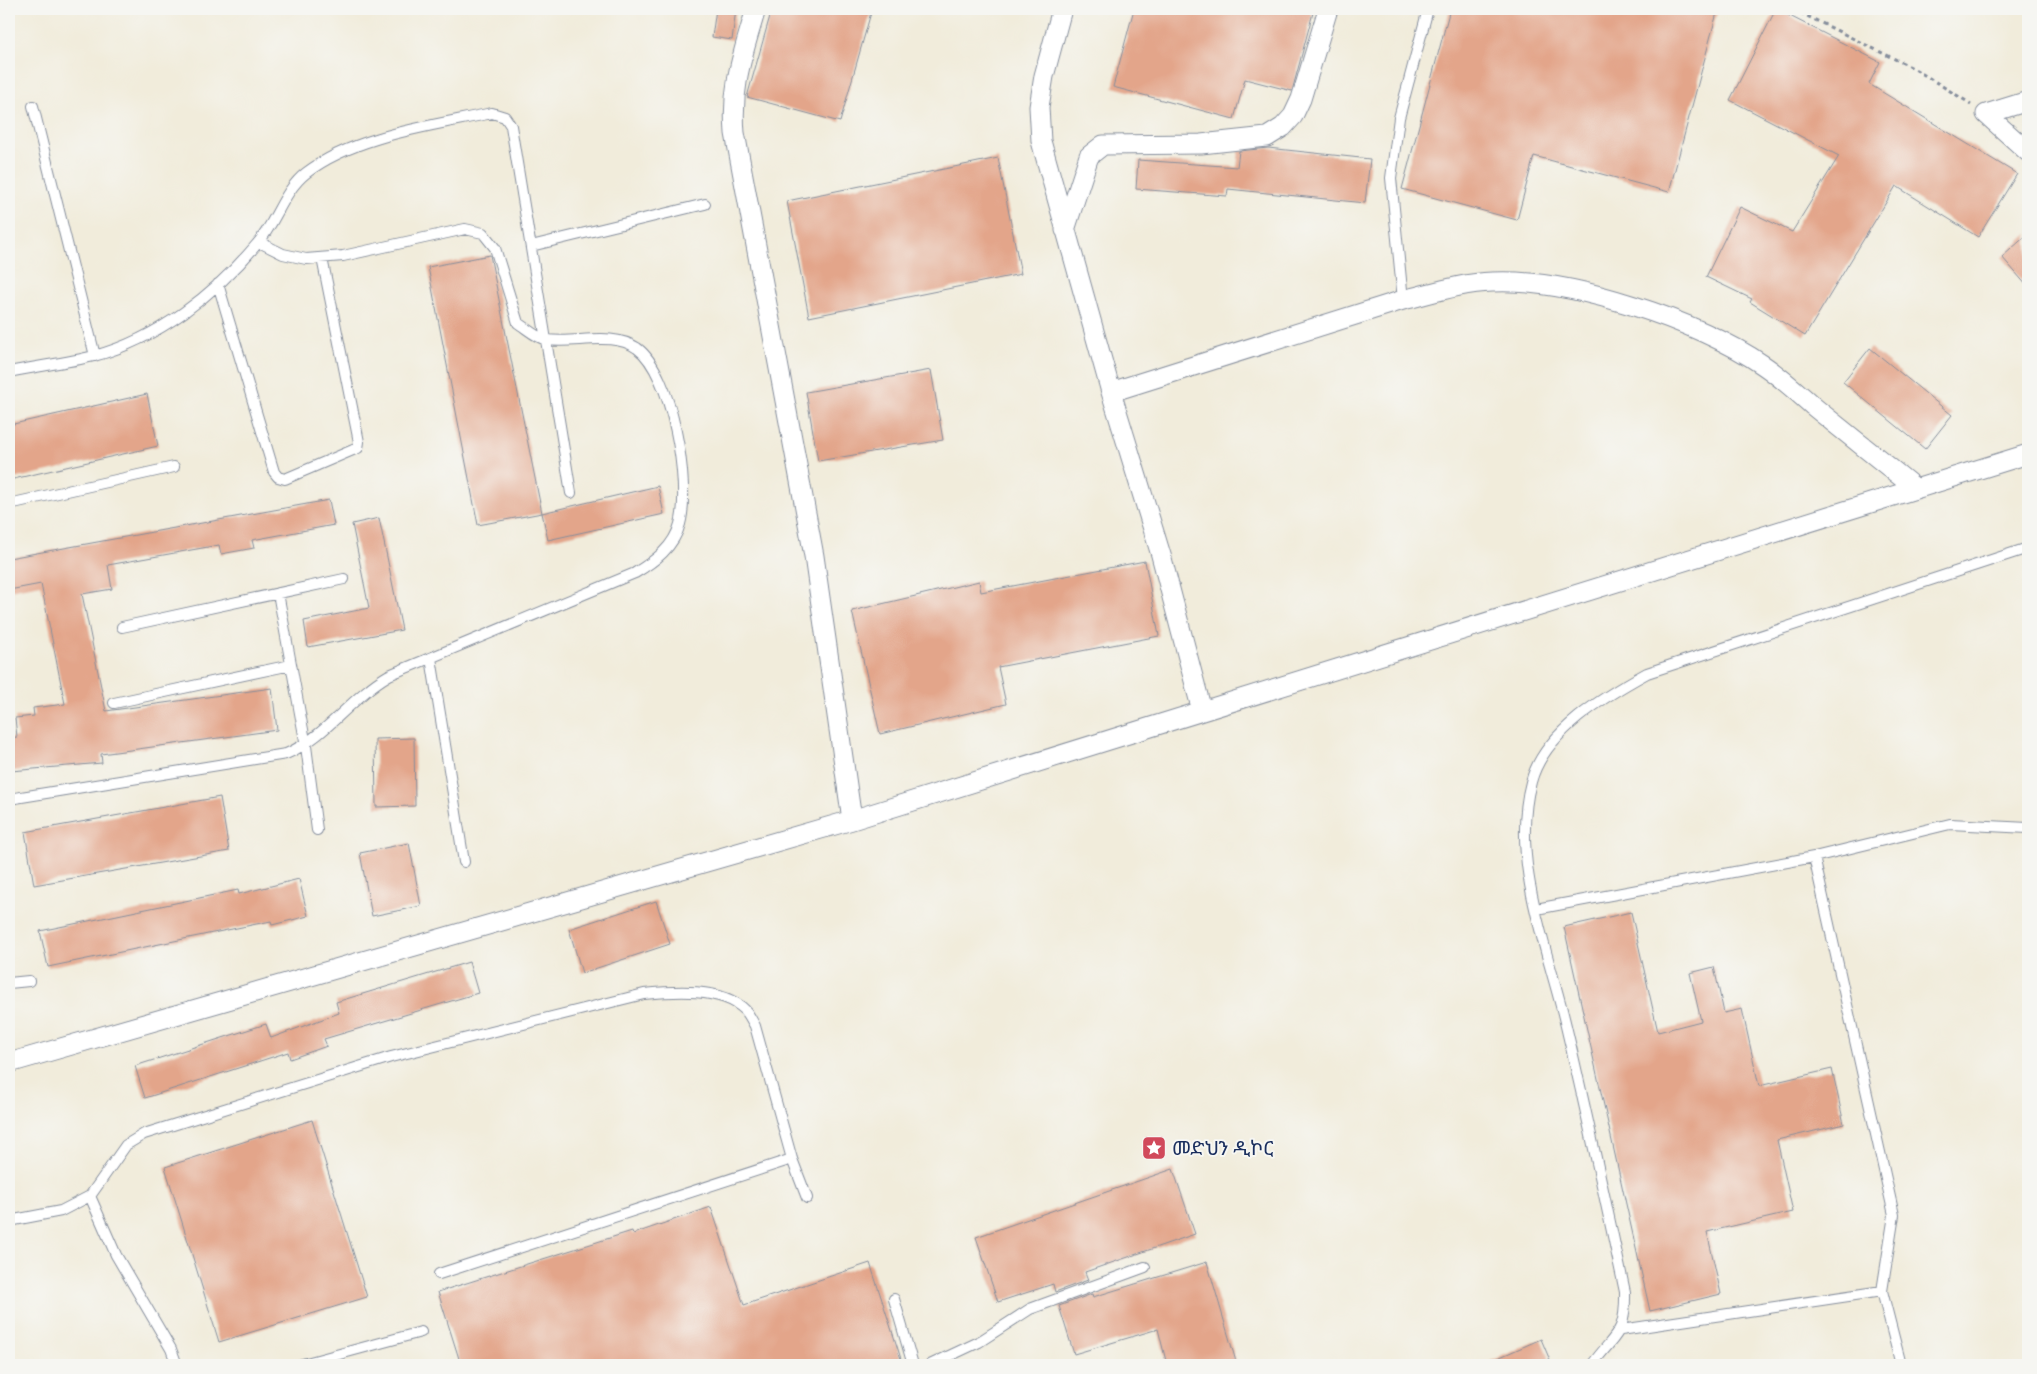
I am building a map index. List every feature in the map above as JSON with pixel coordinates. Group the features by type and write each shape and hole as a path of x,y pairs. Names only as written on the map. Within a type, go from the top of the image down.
{"street":[{"path":"756,9 737,73 733,104 735,133 814,556 852,820"},
{"path":"1062,9 1044,76 1039,107 1041,141 1064,231 1161,555 1202,711"},
{"path":"1064,231 1089,156 1103,145 1201,144 1267,137 1283,127 1293,116 1301,99 1328,9"},
{"path":"1986,114 2028,101"},
{"path":"1986,114 2028,152"},
{"path":"1111,392 1403,300 1452,288 1492,282 1546,284 1604,298 1679,322 1726,342 1764,366 1916,489"},
{"path":"9,1063 852,820 2028,454"}],"lane":[{"path":"1403,300 1391,178 1399,118 1428,9"},
{"path":"33,106 95,356"},
{"path":"9,372 95,356 148,336 185,311 232,272 259,242 292,188 306,173 361,142 492,113 505,117 511,126 571,493"},
{"path":"530,246 706,204"},
{"path":"9,799 286,754 306,746 370,686 389,675 635,573 654,561 671,544 680,523 682,495 677,433 660,378 650,360 636,348 619,340 546,340 518,323 495,248 483,234 465,229 343,256 306,259 283,254 259,242"},
{"path":"218,284 274,472 278,477 285,479 358,448 359,442 322,258"},
{"path":"9,504 174,467"},
{"path":"1592,1365 1621,1330 1626,1314 1626,1292 1566,1025 1526,869 1525,818 1531,780 1548,749 1577,718 1612,692 1647,673 2028,548"},
{"path":"122,627 344,579"},
{"path":"278,593 306,746 317,830"},
{"path":"431,658 464,862"},
{"path":"114,703 291,665"},
{"path":"1536,909 1814,857 1950,824 2028,828"},
{"path":"1814,857 1894,1215 1882,1291 1902,1365"},
{"path":"9,983 29,981"},
{"path":"9,1221 60,1211 90,1196 126,1145 144,1134 391,1057 644,994 678,991 708,994 733,1001 745,1010 755,1026 792,1159 807,1198"},
{"path":"439,1274 792,1159"},
{"path":"90,1196 116,1255 170,1349 177,1365"},
{"path":"930,1365 979,1342 1030,1309 1145,1267"},
{"path":"1621,1330 1882,1291"},
{"path":"894,1299 913,1365"},
{"path":"299,1365 421,1332"}],"path":[{"path":"1793,9 1913,68 1986,114"}],"building":[{"path":"716,9 736,9 732,40 712,37"},
{"path":"772,9 872,9 840,122 747,97"},
{"path":"1134,9 1314,9 1292,91 1245,79 1234,119 1113,87"},
{"path":"1450,9 1718,9 1669,192 1534,156 1517,220 1402,189"},
{"path":"1776,9 1880,62 1869,84 2017,174 1978,237 1896,186 1805,336 1750,302 1752,299 1706,277 1740,207 1792,232 1839,156 1730,100"},
{"path":"1268,148 1370,159 1365,203 1228,189 1227,196 1136,189 1138,160 1237,167 1239,151"},
{"path":"998,158 1021,274 809,317 787,201"},
{"path":"2028,234 2028,287 2002,257"},
{"path":"490,255 542,513 478,525 428,267"},
{"path":"1870,348 1952,415 1925,449 1843,382"},
{"path":"931,370 943,440 818,461 806,392"},
{"path":"147,394 158,446 9,480 9,425"},
{"path":"658,486 664,514 548,540 542,513"},
{"path":"329,500 334,525 252,540 254,548 221,554 219,545 108,565 112,589 82,594 106,711 272,688 277,730 101,754 102,763 11,771 9,738 17,737 15,718 34,716 33,708 65,704 41,584 9,590 9,558"},
{"path":"379,518 402,630 308,647 304,621 369,608 352,524"},
{"path":"1145,561 1159,636 998,667 1006,704 880,734 852,611 979,581 981,592"},
{"path":"414,738 415,806 376,807 375,739"},
{"path":"220,797 229,851 34,885 25,832"},
{"path":"409,843 421,906 372,916 360,853"},
{"path":"299,879 308,916 272,925 271,921 48,967 40,931 238,890 239,894"},
{"path":"656,901 670,944 582,973 569,929"},
{"path":"1631,912 1658,1032 1701,1021 1690,973 1714,967 1724,1013 1742,1009 1759,1086 1832,1069 1844,1124 1777,1140 1793,1212 1707,1232 1721,1294 1650,1311 1564,927"},
{"path":"469,962 478,993 324,1039 327,1046 290,1059 288,1052 145,1098 135,1066 266,1024 271,1038 339,1013 336,1002"},
{"path":"312,1120 367,1297 219,1342 165,1167"},
{"path":"1173,1169 1195,1234 1085,1272 1088,1280 1055,1292 1053,1284 998,1302 976,1237"},
{"path":"711,1207 744,1305 870,1263 903,1365 461,1365 438,1292 632,1231 633,1234"},
{"path":"1207,1262 1237,1365 1167,1365 1158,1329 1074,1354 1059,1306 1092,1294 1093,1297"},
{"path":"1541,1339 1552,1365 1482,1365"}],"place":[{"name":"መድህን ዲኮር","path":"1154,1148"}]}
